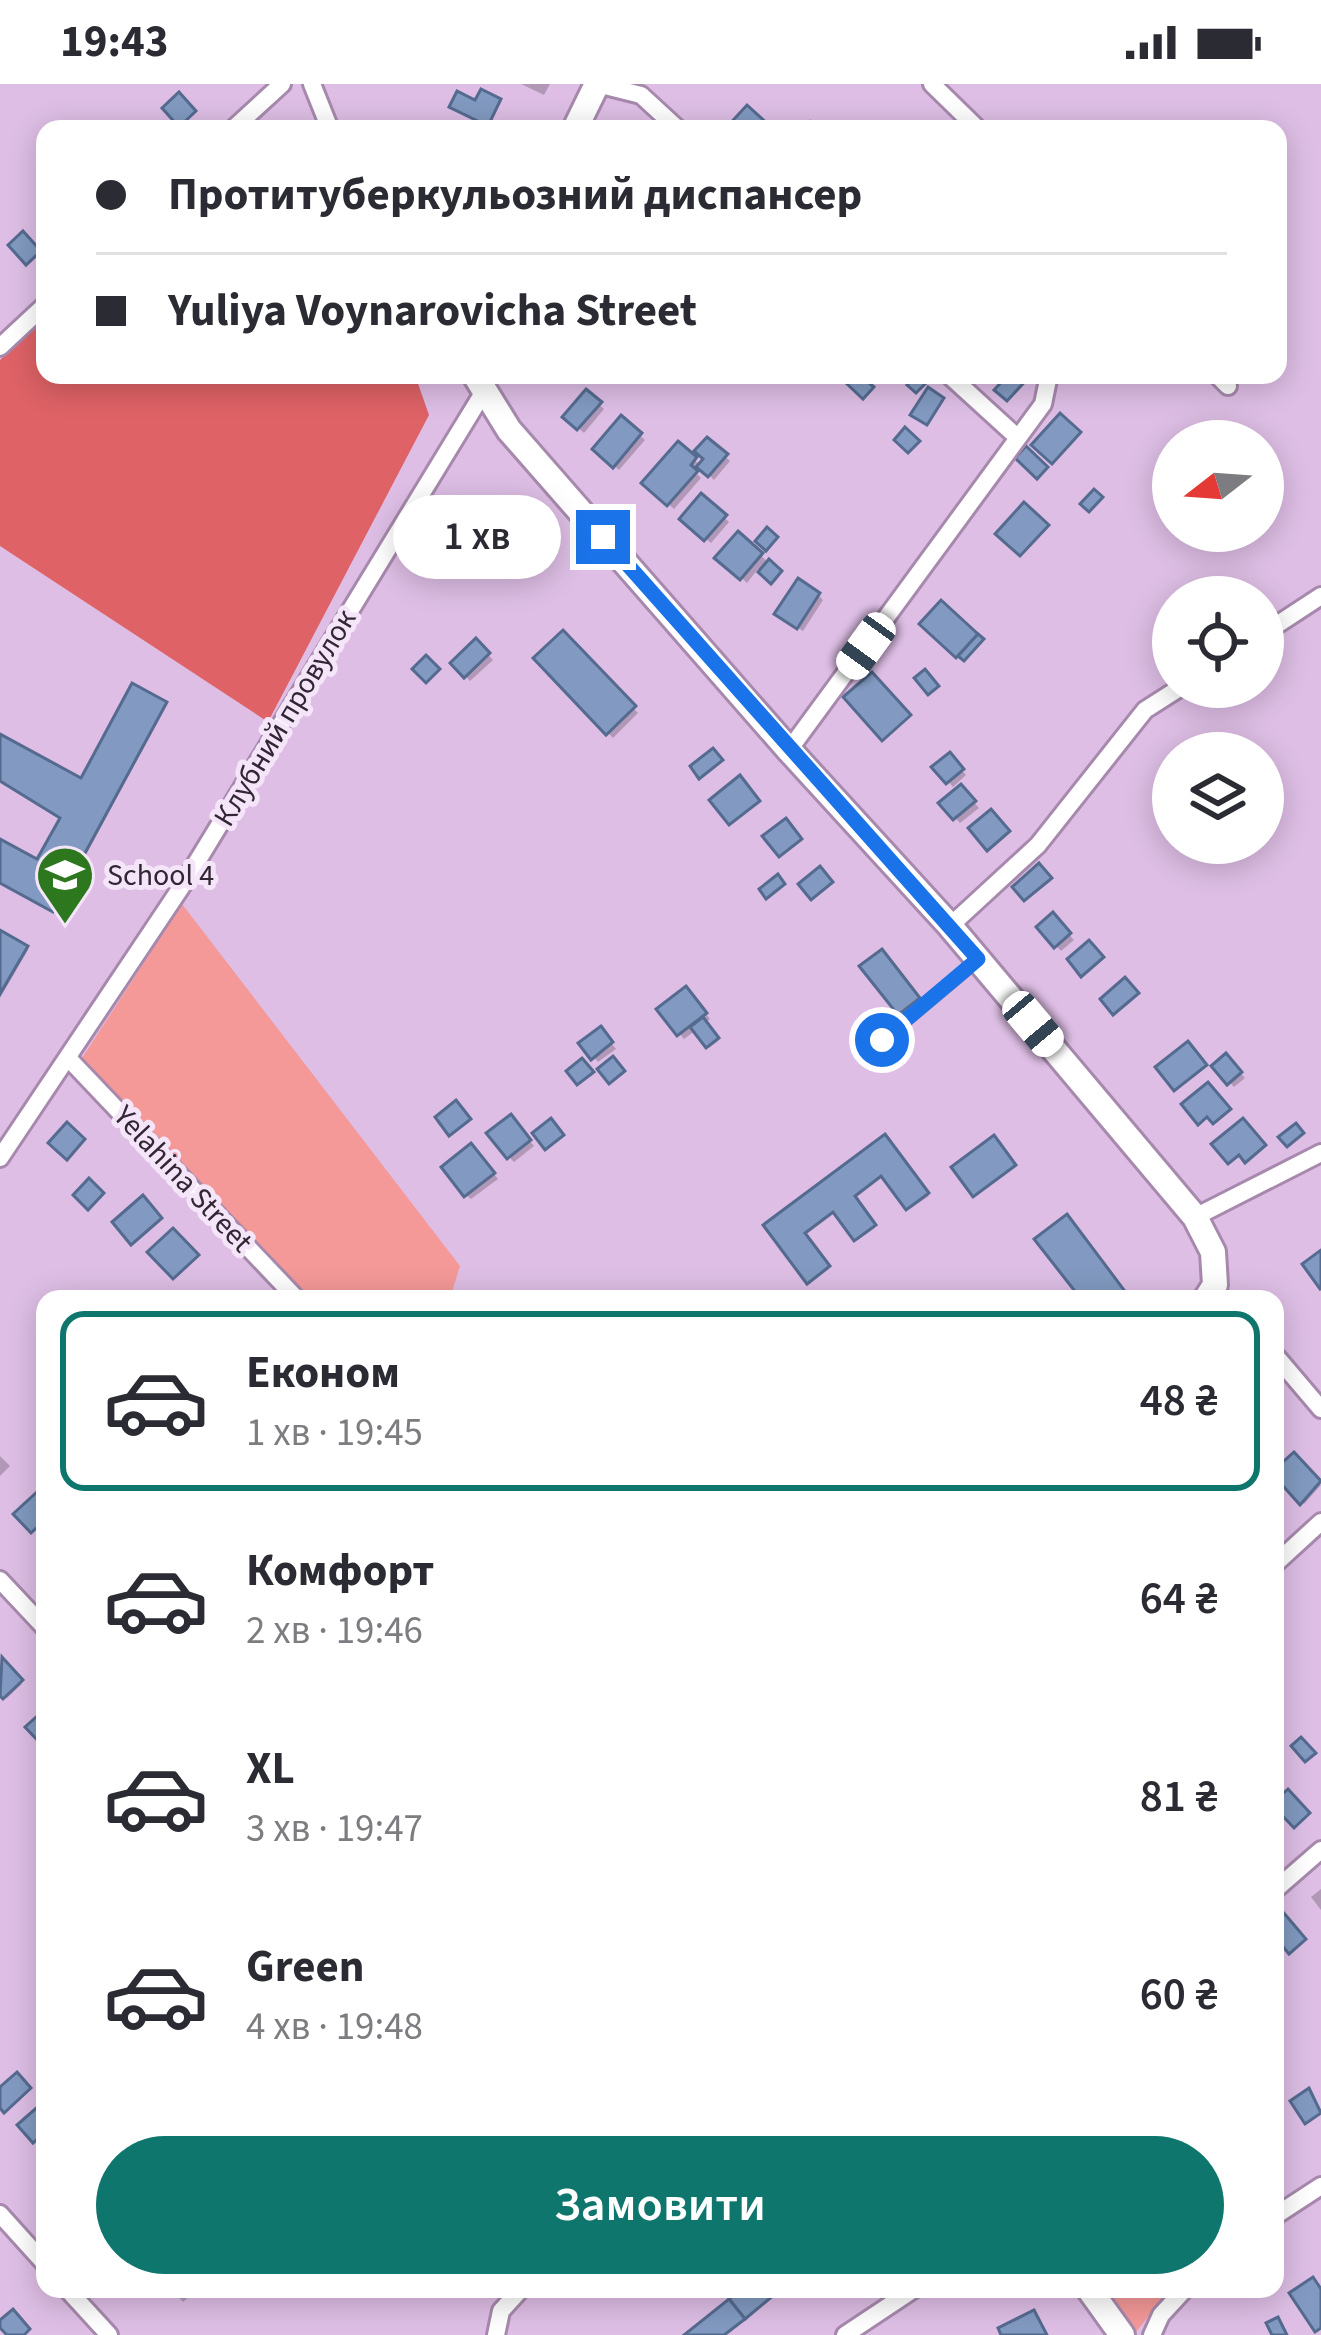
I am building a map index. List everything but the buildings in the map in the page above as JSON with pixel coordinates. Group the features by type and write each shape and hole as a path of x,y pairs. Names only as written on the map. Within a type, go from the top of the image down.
{"main road":[{"path":"579,120 597,84"},
{"path":"479,384 509,430 950,926 1195,1217 1213,1252 1216,1290"},
{"path":"1096,2298 1122,2335"}],"street":[{"path":"243,120 282,84"},
{"path":"312,84 326,120"},
{"path":"597,84 641,95 668,120"},
{"path":"932,84 969,120"},
{"path":"0,346 36,312"},
{"name":"Клубний провулок","path":"0,1158 184,884 479,384"},
{"path":"959,384 1017,437"},
{"path":"789,750 1043,404 1047,384"},
{"path":"1284,620 1321,596"},
{"path":"950,926 1038,845 1152,706"},
{"name":"Yelahina Street","path":"69,1058 288,1290"},
{"path":"1195,1217 1321,1154"},
{"path":"1284,1366 1321,1409"},
{"path":"1284,1556 1321,1522"},
{"path":"0,1580 36,1618"},
{"path":"1284,1882 1321,1850"},
{"path":"1284,2210 1321,2186"},
{"path":"0,2214 36,2254"},
{"path":"76,2298 109,2335"},
{"path":"496,2335 501,2311 513,2298"},
{"path":"845,2335 900,2298"},
{"path":"1152,2335 1161,2315 1177,2298"}],"lane":[{"path":"882,1040 978,959"}],"shaded area":[{"path":"36,326 36,384 418,384 429,415 268,722 0,546 0,360"},
{"path":"182,904 460,1266 453,1290 301,1290 82,1058"},
{"path":"1112,2298 1163,2298 1136,2332"}],"place":[{"name":"School 4","path":"65,926"}],"route":[{"path":"603,537 978,959 882,1040"}]}
